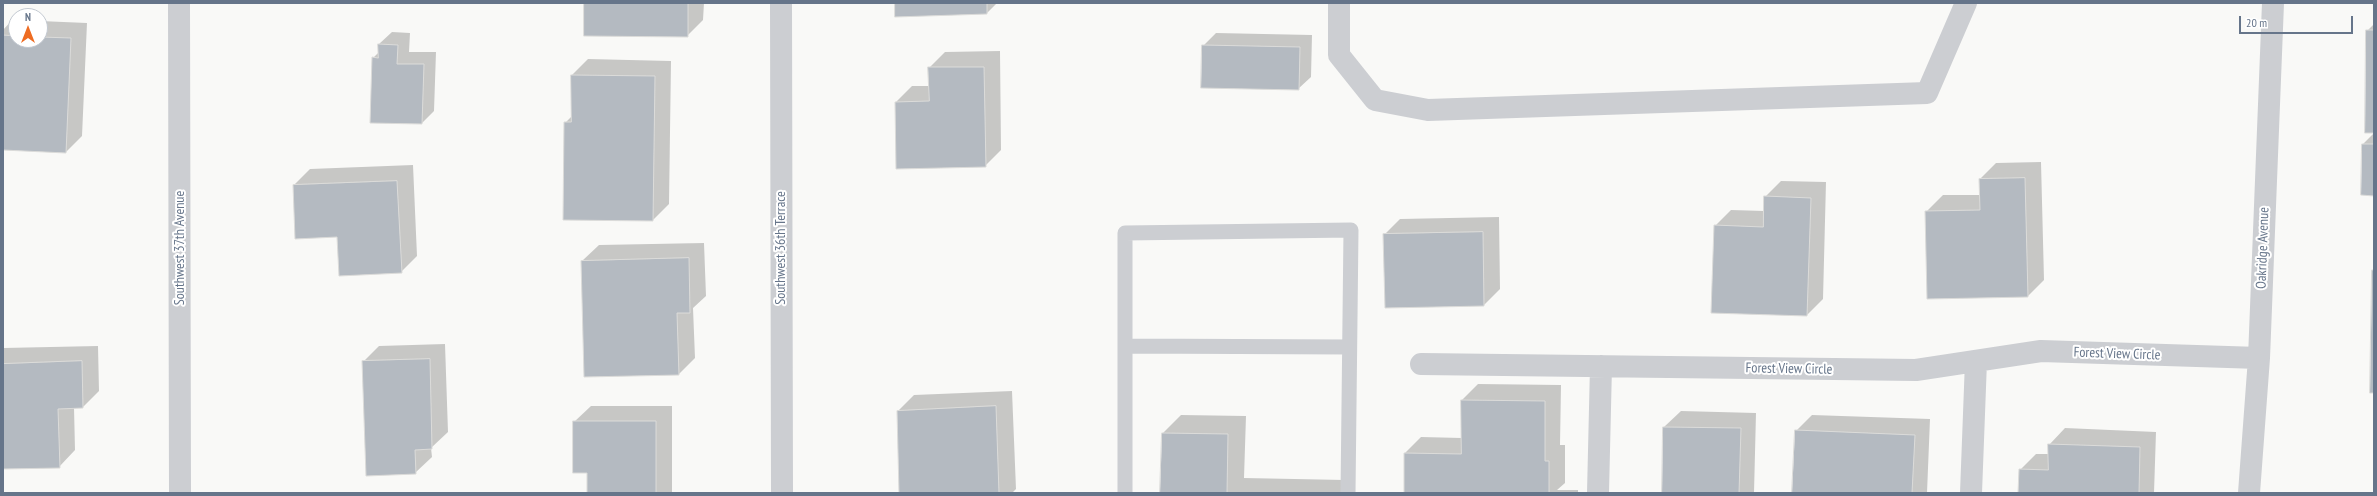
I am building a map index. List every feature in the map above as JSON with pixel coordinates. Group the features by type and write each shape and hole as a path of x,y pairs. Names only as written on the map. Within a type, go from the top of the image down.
{"street":[{"name":"Southwest 37th Avenue","path":"179,3 180,493"},
{"name":"Southwest 36th Terrace","path":"781,3 782,493"},
{"path":"1339,3 1338,55 1375,100 1428,110 1927,93 1966,3"},
{"name":"Oakridge Avenue","path":"2249,493 2259,358 2273,3"},
{"name":"Forest View Circle","path":"1421,364 1916,370 2041,351 2259,358"},
{"path":"1971,493 1976,361"},
{"path":"1598,493 1601,366"}],"lane":[{"path":"1125,493 1125,233 1351,230 1348,493"},
{"path":"1125,346 1349,347"}],"building":[{"path":"584,3 688,3 688,37 584,36"},
{"path":"895,3 987,3 987,14 895,17"},
{"path":"2366,30 2374,30 2374,133 2365,133"},
{"path":"3,35 8,35 8,48 48,48 48,37 71,38 66,153 3,150"},
{"path":"378,44 398,45 397,64 424,64 422,124 370,123 372,57 378,58"},
{"path":"1202,45 1300,47 1299,90 1201,88"},
{"path":"928,67 984,67 986,167 896,169 895,102 929,101"},
{"path":"571,75 655,76 653,221 563,220 564,122 571,122"},
{"path":"2362,144 2374,144 2374,196 2361,195"},
{"path":"2025,178 2028,297 1927,299 1925,211 1980,210 1979,179"},
{"path":"397,181 402,273 339,276 337,237 295,239 293,185"},
{"path":"1764,196 1811,198 1807,316 1711,313 1714,225 1763,227"},
{"path":"1483,232 1484,306 1385,308 1383,234"},
{"path":"689,258 690,313 677,313 679,375 584,377 581,261"},
{"path":"2372,270 2374,270 2374,393 2370,393"},
{"path":"430,359 432,449 415,450 416,474 366,476 362,361"},
{"path":"82,361 83,408 58,409 60,468 3,469 3,364"},
{"path":"1461,400 1545,401 1545,461 1549,461 1549,493 1404,493 1404,453 1461,454"},
{"path":"996,406 999,493 899,493 897,411"},
{"path":"573,421 656,421 656,493 587,493 587,473 573,473"},
{"path":"1663,427 1741,428 1739,493 1662,493"},
{"path":"1795,430 1915,435 1912,493 1792,493"},
{"path":"1162,433 1228,434 1227,493 1160,493"},
{"path":"2048,444 2140,447 2139,493 2018,493 2019,469 2048,470"}]}
